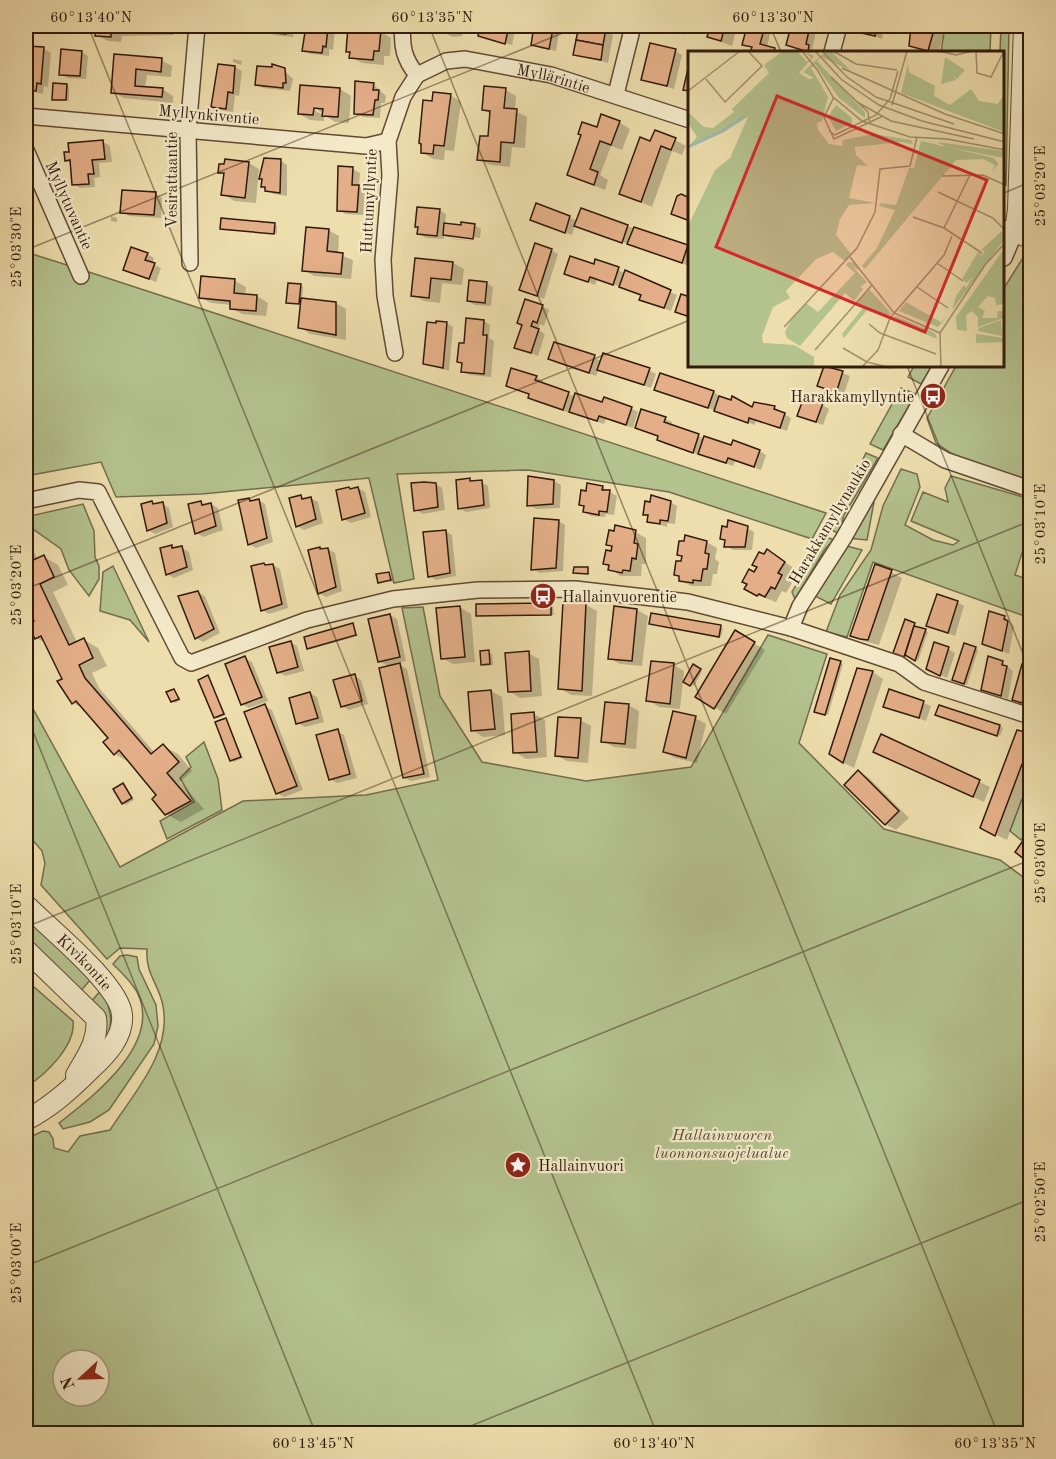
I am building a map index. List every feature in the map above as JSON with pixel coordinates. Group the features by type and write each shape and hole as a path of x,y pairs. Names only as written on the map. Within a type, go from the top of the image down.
{"street":[{"name":"Vesirattaantie","path":"190,263 188,130 197,26"},
{"path":"403,26 407,62 417,75"},
{"path":"616,94 633,26"},
{"path":"832,51 839,26"},
{"path":"1005,256 1016,233 1018,209 1024,26"},
{"name":"Myllärintie","path":"417,75 446,61 465,59 551,75 616,94 688,119"},
{"name":"Huttumyllyntie","path":"395,352 385,296 383,260 390,176 388,141 403,97 417,75"},
{"name":"Myllynkiventie","path":"26,116 366,146 388,141"},
{"name":"Myllytuvantie","path":"26,150 81,276"},
{"path":"939,368 901,434 945,460 1030,489"},
{"name":"Harakkamyllynaukio","path":"791,628 800,606 843,539 901,434"},
{"path":"26,501 80,490 98,492 182,658 191,663 269,633 336,612 393,599 478,590 575,589 646,596 721,609 791,628 899,664 924,681 1030,716"},
{"name":"Kivikontie","path":"26,905 117,996 122,1015 120,1032 106,1055 66,1093"},
{"name":"Kivikontie","path":"26,950 96,1018 98,1031 93,1044 66,1093"},
{"path":"26,1120 43,1111 66,1093"}],"green space":[{"path":"945,26 991,26 990,51 941,51"},
{"path":"1001,26 1009,26 1006,186 1005,51 1000,51"},
{"path":"26,252 826,513 812,539 669,492 528,470 397,474 414,579 394,583 369,478 202,494 116,497 101,462 26,476"},
{"path":"1026,253 1030,254 1030,483 954,455 936,443 927,418 955,368 1005,368 1005,286"},
{"path":"913,368 931,368 921,384 908,377"},
{"path":"901,388 916,394 883,450 870,444"},
{"path":"866,453 878,458 844,515 840,531 837,533 829,528"},
{"path":"901,469 917,474 920,487 905,525 933,540 953,545 959,541 911,521 923,492 948,502 945,488 951,476 1030,499 1030,528 1015,575 1030,580 1030,618 873,562 847,637 826,632 840,595 871,550 883,506"},
{"path":"869,501 874,502 867,540 847,538"},
{"path":"83,504 94,531 95,557 99,566 99,579 89,596 69,570 61,549 26,524 26,517"},
{"path":"824,536 834,540 825,549 795,599 792,592"},
{"path":"843,545 862,550 831,604 813,595"},
{"path":"113,566 149,642 130,620 100,611 103,572"},
{"name":"Hallainvuoren luonnonsuojelualue","path":"423,607 440,696 482,762 586,781 691,767 768,635 827,654 799,743 884,829 1000,860 1030,882 1030,1433 26,1433 26,1139 43,1131 49,1132 54,1148 68,1152 80,1136 110,1130 148,1072 162,1040 164,1023 163,1006 148,965 147,949 120,948 107,959 41,885 45,863 42,851 26,832 26,696 120,867 243,801 366,795 438,780 402,608"},
{"path":"204,742 218,779 222,810 167,839 160,821 194,802 180,778 191,767 186,757"},
{"path":"1030,778 1030,794 1026,812 1030,823 1021,840 1010,831"},
{"path":"26,912 91,979 79,993 26,942"},
{"path":"120,956 137,957 139,969 156,1005 158,1026 154,1044 109,1110 90,1122 63,1129 59,1123 90,1098 121,1066 133,1049 141,1030 143,1011 137,992 113,964"},
{"path":"26,980 73,1021 73,1031 58,1059 26,1087"},
{"path":"102,989 108,1004 111,1023 104,1044 90,1003"}],"building":[{"path":"96,26 126,26 125,33 111,31 111,37 95,36"},
{"path":"126,26 144,26 144,30 138,29 137,33 125,32"},
{"path":"144,26 168,26 167,32 144,30"},
{"path":"266,26 287,26 286,34 266,32"},
{"path":"306,26 328,26 326,47 323,46 322,53 302,51"},
{"path":"426,26 452,26 451,31 443,29 442,32"},
{"path":"480,26 509,26 505,44 478,36"},
{"path":"534,26 563,26 562,31 553,29 549,49 531,45"},
{"path":"579,26 596,26 606,29 603,45 576,40"},
{"path":"710,26 725,26 721,41 707,37"},
{"path":"747,26 765,26 760,44 775,48 774,51 750,51 752,47 742,45"},
{"path":"791,26 810,26 806,44 809,45 808,51 786,45"},
{"path":"863,26 877,26 875,36 861,33"},
{"path":"911,26 935,26 928,51 909,46"},
{"path":"348,27 381,30 379,51 374,51 373,60 349,58 350,52 346,52"},
{"path":"576,40 603,45 601,60 573,55"},
{"path":"650,43 676,49 667,86 641,80"},
{"path":"26,46 44,47 41,84 37,83 36,91 26,90"},
{"path":"61,49 82,51 80,76 59,75"},
{"path":"114,54 162,58 161,72 136,69 135,86 163,88 162,97 111,93"},
{"path":"218,64 235,66 233,93 228,92 226,109 211,107"},
{"path":"272,64 285,68 286,83 283,83 283,88 255,85 257,66 272,67"},
{"path":"688,69 688,91 683,90"},
{"path":"355,81 374,83 373,90 379,90 373,115 354,114"},
{"path":"53,83 67,84 66,100 52,100"},
{"path":"300,85 340,88 338,117 322,116 323,109 314,108 313,115 298,114"},
{"path":"484,86 506,88 504,108 517,109 514,143 501,142 500,162 477,160 480,136 488,136 490,111 482,110"},
{"path":"433,92 451,94 444,146 434,145 433,154 421,153 419,143 423,100 432,101"},
{"path":"601,114 620,121 611,145 600,141 590,169 598,172 594,185 567,175 581,135 578,134 582,122 597,127"},
{"path":"655,130 676,138 671,150 661,146 641,202 619,194 640,137 650,141"},
{"path":"103,140 105,159 92,160 94,174 88,174 89,184 72,185 70,160 65,161 64,152 69,152 68,143"},
{"path":"264,158 281,159 280,193 265,191 265,187 261,187 262,179 259,179"},
{"path":"225,159 249,162 245,198 221,195 224,173 218,173 219,164 224,164"},
{"path":"338,166 353,167 352,185 359,185 357,212 337,211"},
{"path":"122,190 156,192 154,215 120,213"},
{"path":"681,194 688,197 688,220 671,214 677,196"},
{"path":"536,203 570,216 565,233 530,220"},
{"path":"417,207 440,209 437,236 417,234 418,227 415,227"},
{"path":"581,208 628,225 622,243 574,226"},
{"path":"221,218 275,223 274,234 220,229"},
{"path":"461,222 475,224 473,239 443,235 444,223 461,225"},
{"path":"306,227 329,229 327,251 343,253 341,274 302,271"},
{"path":"634,227 688,245 682,263 627,244"},
{"path":"535,243 552,249 537,296 519,290"},
{"path":"131,247 148,253 145,260 155,263 149,279 123,270"},
{"path":"570,256 594,264 595,259 619,267 613,285 590,277 588,282 564,274"},
{"path":"415,258 453,262 451,280 431,278 429,298 411,296"},
{"path":"625,270 671,290 664,308 639,300 641,295 619,287"},
{"path":"201,276 235,279 234,293 257,295 256,311 230,309 230,301 199,298"},
{"path":"469,280 487,282 485,303 467,301"},
{"path":"288,283 301,284 299,304 286,303"},
{"path":"681,294 688,296 688,316 675,312"},
{"path":"301,298 336,302 336,335 298,328"},
{"path":"525,299 543,305 537,323 533,321 531,326 539,329 531,353 514,348 522,325 517,323"},
{"path":"466,318 484,320 483,335 487,335 484,374 461,372 462,363 457,362 459,343 464,343"},
{"path":"436,321 447,322 443,368 423,364 427,322 436,323"},
{"path":"554,342 595,355 589,373 548,359"},
{"path":"603,353 650,368 644,385 597,370"},
{"path":"511,368 537,376 535,380 569,392 563,410 528,398 529,394 506,386"},
{"path":"823,368 843,371 834,400 824,397 826,389 817,386"},
{"path":"660,373 714,391 708,408 654,390"},
{"path":"575,393 602,402 604,397 632,407 626,425 599,416 597,421 569,412"},
{"path":"719,396 731,400 732,396 752,407 754,402 775,406 774,409 785,413 780,428 749,418 748,423 714,411"},
{"path":"804,397 823,403 816,422 797,416"},
{"path":"641,409 666,417 664,422 699,434 693,453 657,440 658,436 635,428"},
{"path":"704,436 731,445 733,440 760,450 754,467 728,458 726,463 698,454"},
{"path":"528,476 554,480 553,504 527,506"},
{"path":"470,478 470,481 482,480 484,505 458,509 456,480"},
{"path":"411,483 436,483 438,507 414,511"},
{"path":"587,483 603,486 602,490 610,490 607,512 599,511 599,515 583,512 584,506 579,505 581,490 586,491"},
{"path":"349,487 350,489 358,487 365,513 342,520 336,490"},
{"path":"301,495 302,499 311,497 316,519 296,527 289,498"},
{"path":"651,495 671,501 668,521 660,520 660,524 647,522 648,515 643,515 645,501 650,502"},
{"path":"249,498 250,501 259,499 267,538 248,545 238,500"},
{"path":"152,501 153,504 163,502 167,523 147,531 141,504"},
{"path":"201,501 202,505 211,503 216,526 195,534 188,504"},
{"path":"534,518 559,520 556,568 531,570"},
{"path":"728,520 748,526 745,547 724,547 725,540 720,539 722,526 727,527"},
{"path":"615,525 636,530 634,543 638,544 636,559 632,558 630,571 623,570 622,573 608,570 609,565 603,564 606,550 611,551 612,546 606,545 609,530 614,531"},
{"path":"446,530 450,573 428,577 423,532"},
{"path":"685,535 707,541 705,553 709,554 707,569 703,569 701,581 693,580 693,583 679,581 679,576 674,575 676,561 681,561 682,556 677,555 679,541 684,541"},
{"path":"172,545 172,548 182,546 187,567 166,575 160,548"},
{"path":"320,547 320,549 328,548 336,587 318,594 308,550"},
{"path":"767,549 785,562 778,573 782,575 775,589 771,587 765,597 759,594 757,596 744,589 747,584 742,582 749,569 754,572 757,567 752,565 759,552 764,554"},
{"path":"26,554 29,562 44,555 54,577 40,584 69,645 84,638 93,658 79,665 85,678 151,754 163,744 179,762 167,773 191,801 165,815 152,799 156,795 119,750 114,755 103,742 108,738 76,701 72,704 57,681 62,679 41,636 35,639 28,624 34,621 26,604"},
{"path":"264,563 265,565 273,564 282,604 261,611 251,566"},
{"path":"875,564 892,570 868,640 860,639 850,636"},
{"path":"574,567 588,567 588,574 573,573"},
{"path":"389,572 391,580 378,583 376,574"},
{"path":"198,591 214,629 195,639 178,596"},
{"path":"937,594 958,601 948,633 926,626"},
{"path":"563,602 586,603 582,691 558,689"},
{"path":"551,603 551,615 476,616 476,604"},
{"path":"460,606 465,657 441,659 436,608"},
{"path":"614,606 637,609 632,661 608,659"},
{"path":"989,611 1005,616 1004,619 1008,621 1002,651 982,644"},
{"path":"651,613 721,625 719,637 649,624"},
{"path":"390,614 400,657 378,662 368,619"},
{"path":"905,619 915,623 904,657 893,653"},
{"path":"353,623 356,635 307,649 304,637"},
{"path":"914,626 926,629 915,661 905,655"},
{"path":"735,630 755,642 714,709 695,697"},
{"path":"291,641 298,667 277,673 269,647"},
{"path":"934,642 949,647 940,676 926,669"},
{"path":"964,643 976,647 964,684 952,680"},
{"path":"489,650 490,664 481,665 480,651"},
{"path":"529,651 531,691 508,692 505,653"},
{"path":"245,656 262,697 241,705 225,664"},
{"path":"988,656 1003,661 1002,665 1007,666 1001,696 981,690"},
{"path":"830,658 841,661 825,715 814,712"},
{"path":"651,661 674,663 670,704 646,701"},
{"path":"400,663 424,774 403,778 379,668"},
{"path":"693,664 701,669 690,686 683,682"},
{"path":"1022,664 1028,666 1026,672 1030,674 1022,703 1012,700"},
{"path":"857,668 873,671 843,763 829,754"},
{"path":"355,674 362,701 341,707 333,680"},
{"path":"208,675 224,714 214,718 198,680"},
{"path":"174,689 179,699 171,702 166,692"},
{"path":"889,689 924,701 919,718 883,707"},
{"path":"491,690 495,729 471,731 468,692"},
{"path":"310,692 318,718 296,724 289,698"},
{"path":"605,702 629,704 625,744 601,742"},
{"path":"265,704 297,786 276,794 244,712"},
{"path":"939,705 1000,725 997,736 935,715"},
{"path":"673,711 696,716 686,758 663,752"},
{"path":"534,712 537,752 513,753 511,714"},
{"path":"558,717 581,718 578,758 555,756"},
{"path":"226,718 241,757 230,761 215,722"},
{"path":"338,729 350,774 329,780 316,735"},
{"path":"1017,730 1030,733 1030,743 995,836 980,828"},
{"path":"881,734 980,780 973,797 873,752"},
{"path":"858,770 899,811 885,825 844,785"},
{"path":"123,783 132,798 122,804 113,789"},
{"path":"1027,835 1030,838 1030,864 1015,852"}],"place":[{"name":"Harakkamyllyntie","path":"933,396"},
{"name":"Hallainvuorentie","path":"543,596"},
{"name":"Hallainvuori","path":"518,1165"}]}
